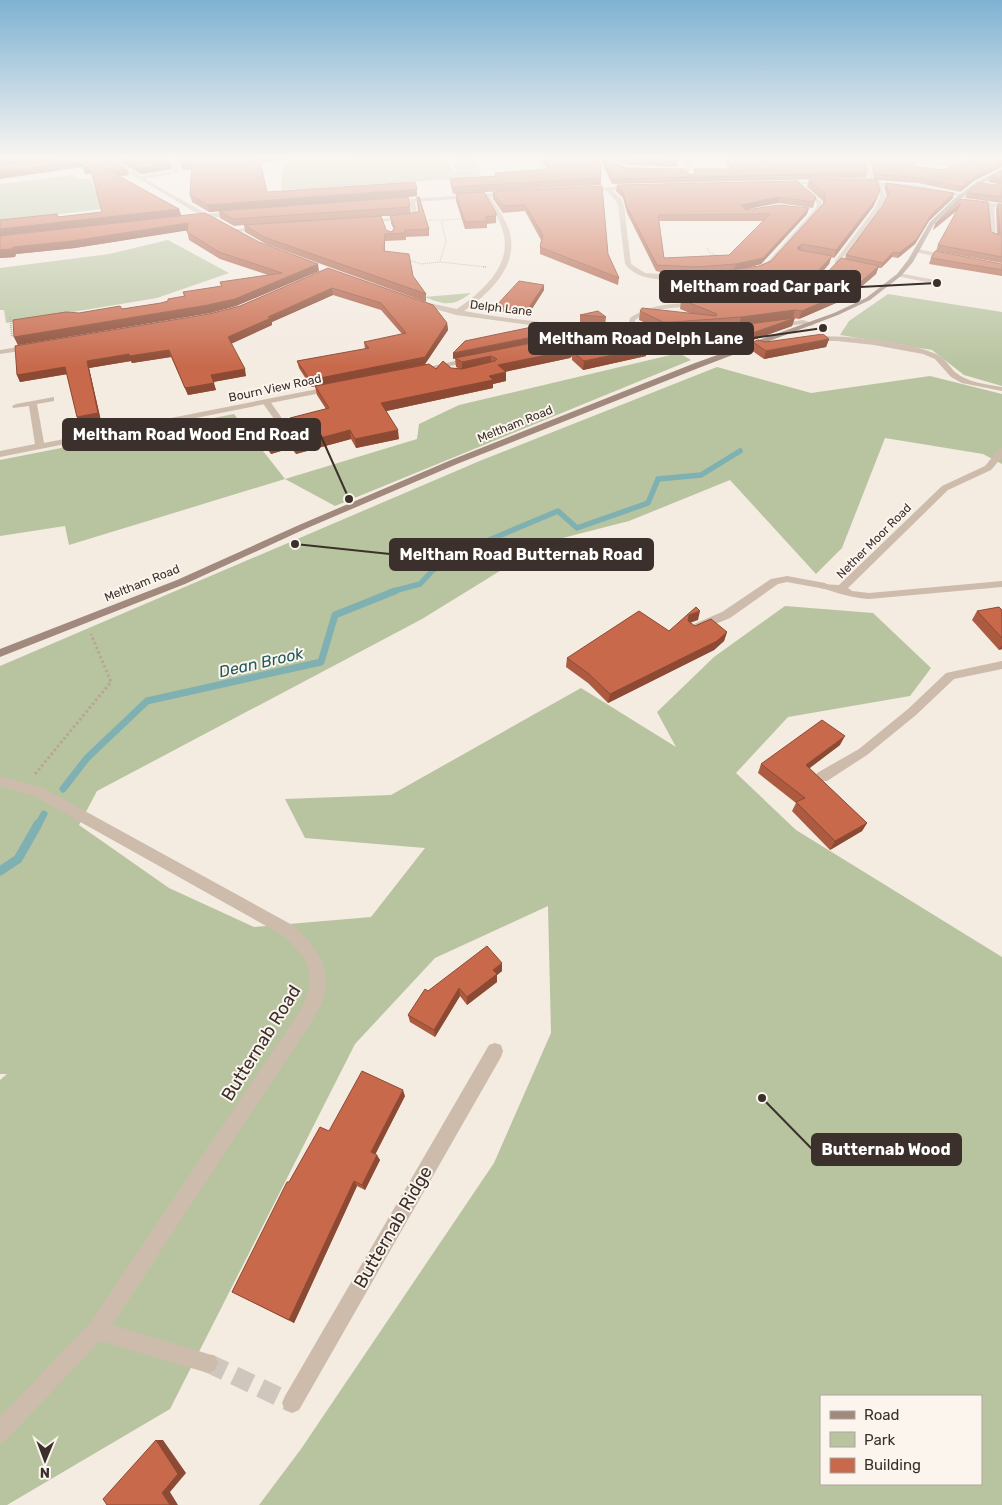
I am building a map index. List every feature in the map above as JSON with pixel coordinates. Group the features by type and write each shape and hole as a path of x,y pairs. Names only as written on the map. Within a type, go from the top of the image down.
{"main road":[{"name":"Meltham Road","path":"0,653 181,582 302,526 454,462 698,365 811,324 868,299 899,275 911,261 930,227"}],"street":[{"path":"226,227 248,239"},
{"path":"456,313 472,302 500,274 508,245 503,227"},
{"path":"624,227 628,264 631,269 651,276 681,276"},
{"path":"748,273 766,267 801,227"},
{"path":"835,265 863,227"},
{"path":"993,227 994,238"},
{"path":"232,230 270,228"},
{"path":"917,251 955,258"},
{"path":"828,261 835,265 845,264"},
{"path":"899,275 935,282"},
{"name":"Delph Lane","path":"411,300 456,313 498,320 672,335 700,333"},
{"path":"631,332 632,319 640,313 656,307 704,304"},
{"path":"766,326 793,322 811,324"},
{"path":"583,337 612,331"},
{"path":"614,349 672,335"},
{"path":"801,341 832,337 919,350 936,356 955,376 969,382 1002,389"},
{"path":"756,345 764,347 782,344"},
{"path":"0,352 43,345"},
{"path":"410,372 486,357"},
{"path":"447,365 455,373"},
{"name":"Bourn View Road","path":"0,454 345,386"},
{"path":"16,406 51,400"},
{"path":"266,402 294,441"},
{"path":"33,403 40,446"},
{"name":"Nether Moor Road","path":"1002,451 988,468 945,488 842,589 849,594 869,596 1002,584"},
{"path":"692,629 726,615 775,581 787,579 842,589"},
{"path":"822,777 863,752 912,712 950,676 1002,665"},
{"name":"Butternab Road","path":"0,781 38,792 289,931 306,947 318,967 318,994 306,1016 97,1330 0,1432"},
{"name":"Butternab Ridge","path":"292,1403 495,1051"},
{"path":"97,1330 208,1364"}],"path":[{"path":"440,262 446,248 447,235 444,227"},
{"path":"707,248 710,252 724,258"},
{"path":"404,259 421,264 440,262 501,269"},
{"path":"23,788 111,682 85,619"}],"green space":[{"path":"168,240 229,273 157,298 6,323 4,310 0,310 0,268 109,254"},
{"path":"471,293 454,303 438,302 424,297"},
{"path":"888,294 1002,312 1002,386 964,375 932,350 840,335 849,321"},
{"path":"679,353 691,360 335,506 285,479 417,439 419,424 459,405"},
{"path":"717,367 811,393 930,376 1002,394 1002,464 983,454 885,438 842,548 816,574 730,480 629,521 547,542 422,619 97,791 79,825 169,888 254,927 371,917 425,848 305,838 285,799 391,795 581,688 676,747 657,712 714,657 785,606 873,613 931,668 910,696 788,717 736,773 796,830 1002,957 1002,1505 259,1505 301,1449 494,1163 551,1033 548,906 435,958 355,1044 170,1409 7,1505 0,1505 0,1080 7,1074 0,1074 0,666 482,460"},
{"path":"234,414 285,479 69,545 65,526 0,536 0,460"}],"building":[{"path":"78,227 161,227 0,250 0,236"},
{"path":"188,227 232,227 259,242 318,264 235,299 14,337 13,320 66,312 79,313 120,306 122,309 161,303 168,301 168,299 185,296 183,292 222,286 220,282 282,273 219,252 187,232"},
{"path":"248,227 385,227 386,230 391,232 395,228 428,227 429,229 405,230 405,233 385,234 384,251 409,254 413,276 426,294 264,237"},
{"path":"538,227 606,227 608,254 619,278 540,247 543,235"},
{"path":"637,227 660,227 664,258 729,255 757,227 791,227 763,258 736,264 696,267 657,265"},
{"path":"802,227 854,227 836,250 802,244 797,248 799,250 832,256 816,273 799,285 798,289 806,289 818,282 841,258 879,266 857,285 802,311 795,310 741,317 663,322 640,311 642,308 716,316 717,314 682,300 781,292 783,289 779,286 670,294 660,271 724,271 759,266 771,261"},
{"path":"867,227 924,227 917,239 899,253 893,252 883,263 846,255"},
{"path":"948,227 991,227 991,232 1000,235 999,227 1002,227 1002,257 938,245"},
{"path":"935,251 1002,264 1002,270 931,258"},
{"path":"328,268 433,305 447,323 425,357 310,380 297,361 369,348 364,342 406,333 381,303 332,288 228,337 245,369 211,375 214,383 185,388 169,350 87,361 98,413 77,417 65,367 17,375 15,346 209,314 240,306"},
{"path":"519,281 544,285 528,309 496,306"},
{"path":"598,311 606,317 580,315"},
{"path":"795,318 744,336 739,333 710,344 680,330 741,325"},
{"path":"551,323 587,326 453,353 465,341"},
{"path":"606,325 628,334 572,348 571,350 498,365 506,372 489,376 493,380 381,403 398,430 355,439 350,430 294,445 289,439 269,445 256,429 279,423 288,435 295,436 298,431 290,418 329,408 315,386 429,364 436,369 443,361 451,368 462,369 497,359 491,356 462,362 455,358 604,329"},
{"path":"823,334 829,339 766,351 753,342 758,340 766,342"},
{"path":"636,340 647,348 584,361 573,352 577,353"},
{"path":"696,607 700,611 689,615 688,621 695,626 711,619 727,632 717,641 610,694 589,674 567,658 639,611 669,631"},
{"path":"999,607 1002,610 1002,638 977,611"},
{"path":"822,720 845,736 806,765 867,823 835,841 796,802 805,798 761,764"},
{"path":"487,946 502,963 493,970 497,974 467,997 459,988 434,1030 408,1015 425,989 428,991"},
{"path":"362,1071 403,1090 371,1152 377,1155 362,1185 354,1181 289,1320 232,1292 287,1182 289,1182 320,1127 329,1131"},
{"path":"156,1440 178,1474 162,1493 170,1505 107,1505 103,1499"}],"waterway":[{"name":"Dean Brook","path":"390,592 420,584 433,570 475,546 558,511 577,528 648,503 658,479 701,475 740,451"},
{"name":"Dean Brook","path":"63,789 87,758 147,701 321,662 335,615 395,591"},
{"name":"Dean Brook","path":"38,825 44,814"},
{"name":"Dean Brook","path":"0,871 18,859 38,824"}],"tunnel":[{"path":"208,1363 292,1403"}],"place":[{"name":"Meltham road Car park","path":"937,283"},
{"name":"Meltham Road Delph Lane","path":"823,328"},
{"name":"Meltham Road Wood End Road","path":"349,499"},
{"name":"Meltham Road Butternab Road","path":"295,544"},
{"name":"Butternab Wood","path":"762,1098"}]}
